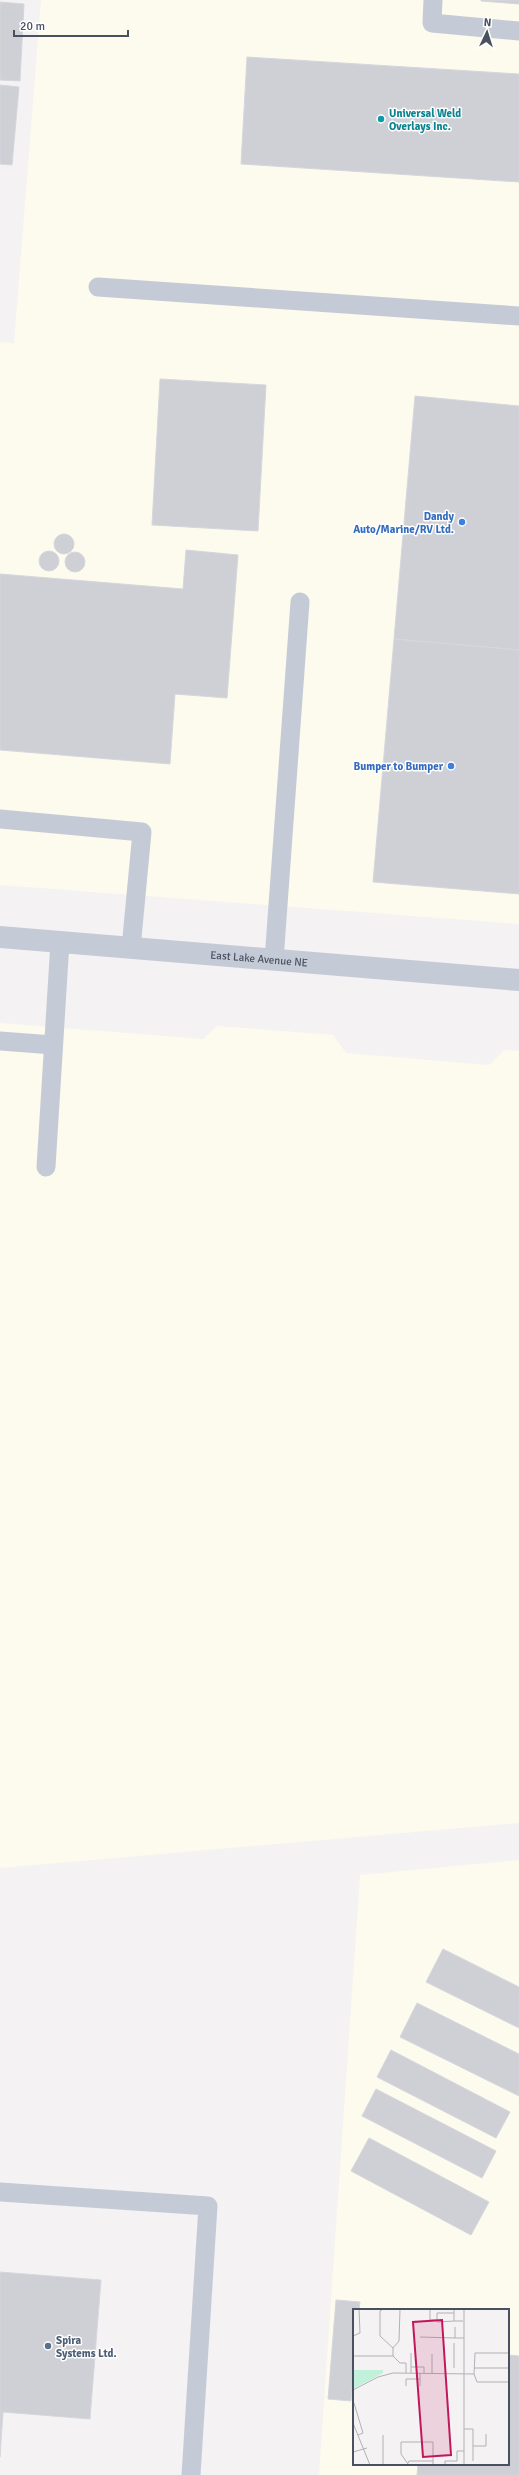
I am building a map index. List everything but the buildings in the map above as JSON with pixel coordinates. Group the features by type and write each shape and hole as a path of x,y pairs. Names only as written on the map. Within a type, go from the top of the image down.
{"street":[{"name":"East Lake Avenue NE","path":"0,937 519,980"}],"lane":[{"path":"434,0 432,23 519,30"},
{"path":"98,287 519,316"},
{"path":"274,960 300,602"},
{"path":"0,819 142,832 131,948"},
{"path":"46,1167 60,942"},
{"path":"0,1041 53,1045"},
{"path":"0,2192 208,2206 191,2475"}],"shaded area":[{"path":"41,0 519,0 519,924 0,885 0,342 14,343"},
{"path":"0,1023 203,1039 217,1026 333,1035 346,1053 489,1065 504,1050 519,1051 519,1823 0,1868"},
{"path":"519,1860 519,2475 319,2475 360,1875"}],"place":[{"name":"Universal Weld Overlays Inc.","path":"381,119"},
{"name":"Dandy Auto/Marine/RV Ltd.","path":"462,522"},
{"name":"Bumper to Bumper","path":"451,766"},
{"name":"Spira Systems Ltd.","path":"48,2346"}]}
